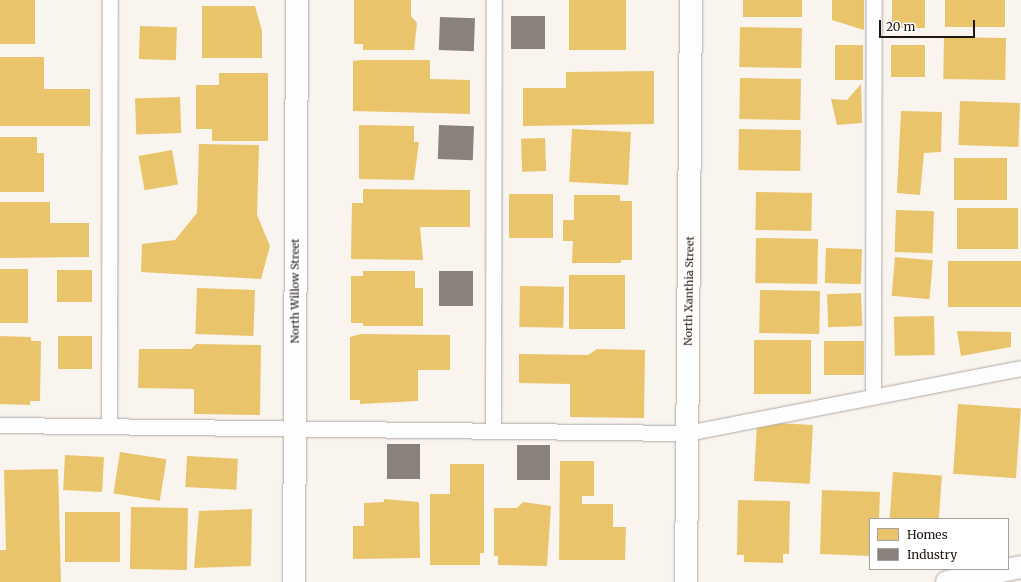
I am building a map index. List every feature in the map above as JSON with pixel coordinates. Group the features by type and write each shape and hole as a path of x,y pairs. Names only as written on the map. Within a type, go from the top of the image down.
{"street":[{"name":"North Willow Street","path":"294,582 297,0"},
{"name":"North Xanthia Street","path":"686,582 691,0"},
{"path":"1009,569 1021,567"},
{"path":"948,582 1006,570"}],"lane":[{"path":"109,426 110,0"},
{"path":"493,431 494,0"},
{"path":"873,395 874,0"},
{"path":"0,425 687,433 873,395 1021,368"}],"building: Homes":[{"path":"0,0 35,0 35,44 0,44"},
{"path":"354,0 411,0 411,16 417,23 414,50 363,50 363,44 354,44"},
{"path":"569,0 626,0 626,50 569,50"},
{"path":"743,0 802,0 802,17 743,17"},
{"path":"832,0 864,0 864,30 832,20"},
{"path":"892,0 925,0 925,28 892,28"},
{"path":"945,0 1005,0 1005,27 945,27"},
{"path":"202,6 255,6 262,31 262,58 202,58"},
{"path":"140,26 177,27 176,60 139,59"},
{"path":"740,27 802,28 801,68 739,67"},
{"path":"944,37 1006,38 1005,80 943,79"},
{"path":"835,45 863,45 863,80 835,80"},
{"path":"891,45 925,45 925,77 891,77"},
{"path":"0,57 44,57 44,89 90,89 90,126 0,126"},
{"path":"430,60 430,79 470,80 470,114 353,111 353,61"},
{"path":"654,71 654,124 523,126 523,88 566,88 566,72"},
{"path":"219,73 268,73 268,141 212,141 212,129 196,129 196,85 219,85"},
{"path":"740,78 801,79 800,120 739,119"},
{"path":"861,84 862,123 837,125 831,99 847,100"},
{"path":"180,97 181,133 136,135 135,99"},
{"path":"960,101 1020,103 1018,147 958,145"},
{"path":"901,111 942,112 941,152 924,153 920,195 897,193"},
{"path":"359,125 414,126 414,142 419,142 414,180 359,179"},
{"path":"572,129 631,132 628,185 569,182"},
{"path":"739,129 801,130 800,171 738,170"},
{"path":"0,137 37,137 37,153 44,153 44,192 0,192"},
{"path":"545,138 546,171 522,172 521,139"},
{"path":"199,144 259,145 257,215 270,246 261,279 141,272 142,244 175,240 197,213"},
{"path":"172,150 178,184 145,190 139,156"},
{"path":"954,158 1007,158 1007,200 954,200"},
{"path":"363,189 470,190 470,227 420,227 423,260 351,259 352,203 363,203"},
{"path":"756,192 812,193 811,231 755,230"},
{"path":"509,194 553,194 553,238 509,238"},
{"path":"574,195 620,195 620,201 632,201 632,260 621,260 621,263 572,263 573,241 563,241 563,220 574,220"},
{"path":"0,202 50,202 50,223 89,223 89,257 0,258"},
{"path":"957,208 1018,208 1018,249 957,249"},
{"path":"896,210 934,211 933,253 895,252"},
{"path":"756,238 818,239 817,284 755,283"},
{"path":"826,248 862,249 861,284 825,283"},
{"path":"895,257 933,260 929,299 892,296"},
{"path":"948,261 1021,261 1021,307 948,307"},
{"path":"0,269 28,269 28,323 0,323"},
{"path":"57,270 92,270 92,302 57,302"},
{"path":"363,271 415,271 415,288 423,288 423,326 363,326 363,323 351,323 351,276 363,276"},
{"path":"569,275 625,275 625,329 569,329"},
{"path":"520,286 564,287 563,328 519,327"},
{"path":"197,288 255,290 253,336 195,334"},
{"path":"760,290 820,291 819,334 759,333"},
{"path":"861,293 862,326 828,327 827,294"},
{"path":"934,316 935,355 895,356 894,317"},
{"path":"957,331 1011,332 1011,347 961,356"},
{"path":"361,334 450,335 450,370 418,370 418,401 360,404 360,400 350,400 350,337"},
{"path":"0,336 31,337 31,341 41,341 40,401 30,401 30,405 0,404"},
{"path":"58,336 92,336 92,369 58,369"},
{"path":"754,340 811,340 811,394 754,394"},
{"path":"824,341 864,341 864,375 824,375"},
{"path":"196,344 261,345 260,415 194,414 194,389 138,388 139,349 191,349"},
{"path":"597,349 645,350 644,418 570,417 570,384 519,383 519,354 588,355"},
{"path":"958,404 1021,408 1016,478 953,474"},
{"path":"757,422 813,425 810,484 754,481"},
{"path":"120,452 166,459 160,501 113,493"},
{"path":"65,455 104,457 102,492 63,490"},
{"path":"187,456 238,459 236,490 185,487"},
{"path":"560,461 594,461 594,496 582,496 582,504 613,504 613,527 626,527 625,560 559,560"},
{"path":"450,464 484,464 484,553 480,553 480,565 430,565 430,494 450,494"},
{"path":"58,469 61,582 0,582 0,550 6,550 4,470"},
{"path":"893,472 942,475 939,518 890,518"},
{"path":"822,490 880,492 879,518 869,518 869,556 820,554"},
{"path":"384,499 419,502 420,558 353,559 353,526 364,526 364,503 384,502"},
{"path":"738,500 790,501 789,554 783,554 783,563 744,562 744,555 737,555"},
{"path":"523,502 551,506 547,566 498,565 498,556 494,556 494,508 517,508"},
{"path":"131,507 188,508 187,570 130,569"},
{"path":"252,509 251,566 194,568 199,511"},
{"path":"65,512 120,512 120,562 65,562"}],"building: Industry":[{"path":"511,16 545,16 545,49 511,49"},
{"path":"440,17 475,18 474,51 439,50"},
{"path":"439,125 474,126 473,160 438,159"},
{"path":"439,271 473,271 473,306 439,306"},
{"path":"387,444 420,444 420,479 387,479"},
{"path":"517,445 550,445 550,480 517,480"}]}
